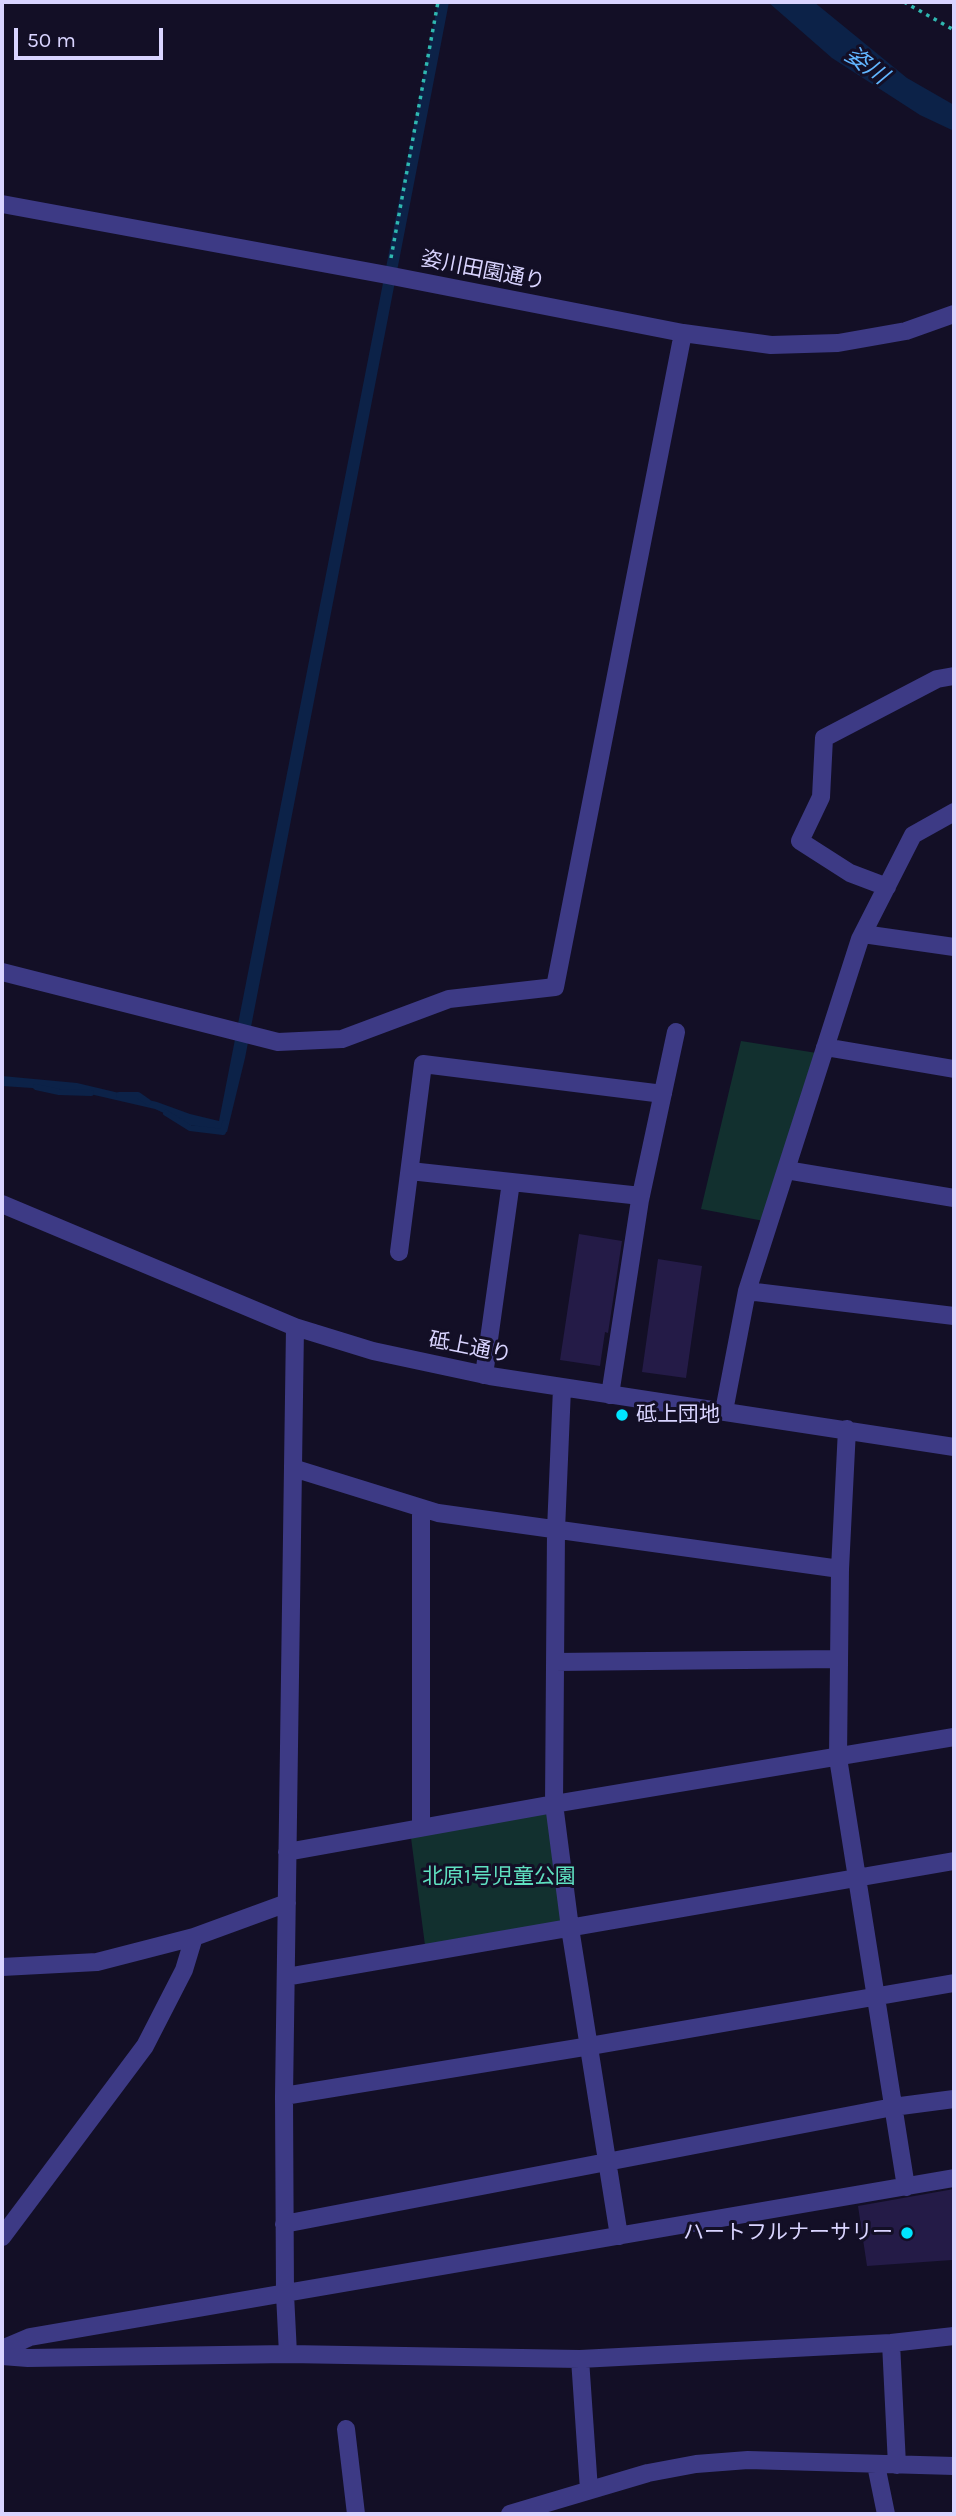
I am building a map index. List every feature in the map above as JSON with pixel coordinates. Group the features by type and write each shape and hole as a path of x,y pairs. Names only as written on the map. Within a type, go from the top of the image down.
{"street":[{"name":"姿川田園通り","path":"2,204 683,333 771,345 838,343 906,331 954,314"},
{"path":"2,972 278,1042 342,1039 449,999 555,987 683,333"},
{"path":"887,887 850,873 800,841 821,797 824,737 937,679 954,676"},
{"path":"724,1411 747,1291 863,934 913,835 954,812"},
{"path":"863,934 954,947"},
{"path":"610,1395 641,1196 676,1032"},
{"path":"825,1047 954,1069"},
{"path":"399,1252 423,1064 663,1094"},
{"path":"786,1170 954,1198"},
{"path":"410,1171 641,1196"},
{"path":"484,1375 511,1182"},
{"name":"砥上通り","path":"2,1204 295,1327 373,1351 484,1375 562,1388 954,1447"},
{"path":"747,1291 954,1316"},
{"path":"288,2354 284,2096 295,1327"},
{"path":"562,1388 556,1530 554,1804 570,1928 619,2236"},
{"path":"847,1429 840,1569 838,1758 906,2187"},
{"path":"293,1468 438,1513 840,1569"},
{"path":"421,1507 421,1828"},
{"path":"555,1662 839,1659"},
{"path":"287,1852 954,1737"},
{"path":"286,1977 954,1861"},
{"path":"2,1967 97,1962 194,1937 287,1903"},
{"path":"2,2237 145,2046 184,1970 194,1937"},
{"path":"284,2096 954,1983"},
{"path":"284,2224 892,2107 954,2099"},
{"path":"2,2349 30,2337 954,2178"},
{"path":"2,2356 28,2358 288,2354 580,2359 891,2343 954,2336"},
{"path":"891,2343 897,2465"},
{"path":"580,2359 589,2490"},
{"path":"346,2429 356,2514"},
{"path":"510,2514 648,2473 696,2463 748,2460 954,2466"},
{"path":"876,2465 886,2514"}],"path":[{"path":"387,275 438,2"},
{"path":"904,2 954,30"}],"green space":[{"path":"741,1041 823,1054 769,1222 701,1209"},
{"name":"北原1号児童公園","path":"554,1804 570,1928 426,1953 410,1830"}],"water":[{"path":"438,2 449,2 245,1058 227,1132 190,1125 155,1109 77,1091 2,1086 2,1076 77,1083 157,1102 219,1121"},
{"name":"姿川","path":"768,2 814,2 907,78 954,105 954,131 920,115 832,58"}],"building":[{"path":"579,1234 622,1241 608,1333 605,1332 600,1366 560,1360"},
{"path":"658,1259 702,1266 686,1378 642,1372"},
{"name":"ハートフルナーサリー","path":"954,2189 952,2260 867,2266 858,2206"}],"waterway":[{"path":"36,1087 59,1092 91,1093"},
{"path":"119,1095 138,1095 148,1102"},
{"path":"166,1113 190,1128 223,1132 225,1123"}],"place":[{"name":"砥上団地","path":"622,1415"},
{"name":"ハートフルナーサリー","path":"907,2233"}]}
